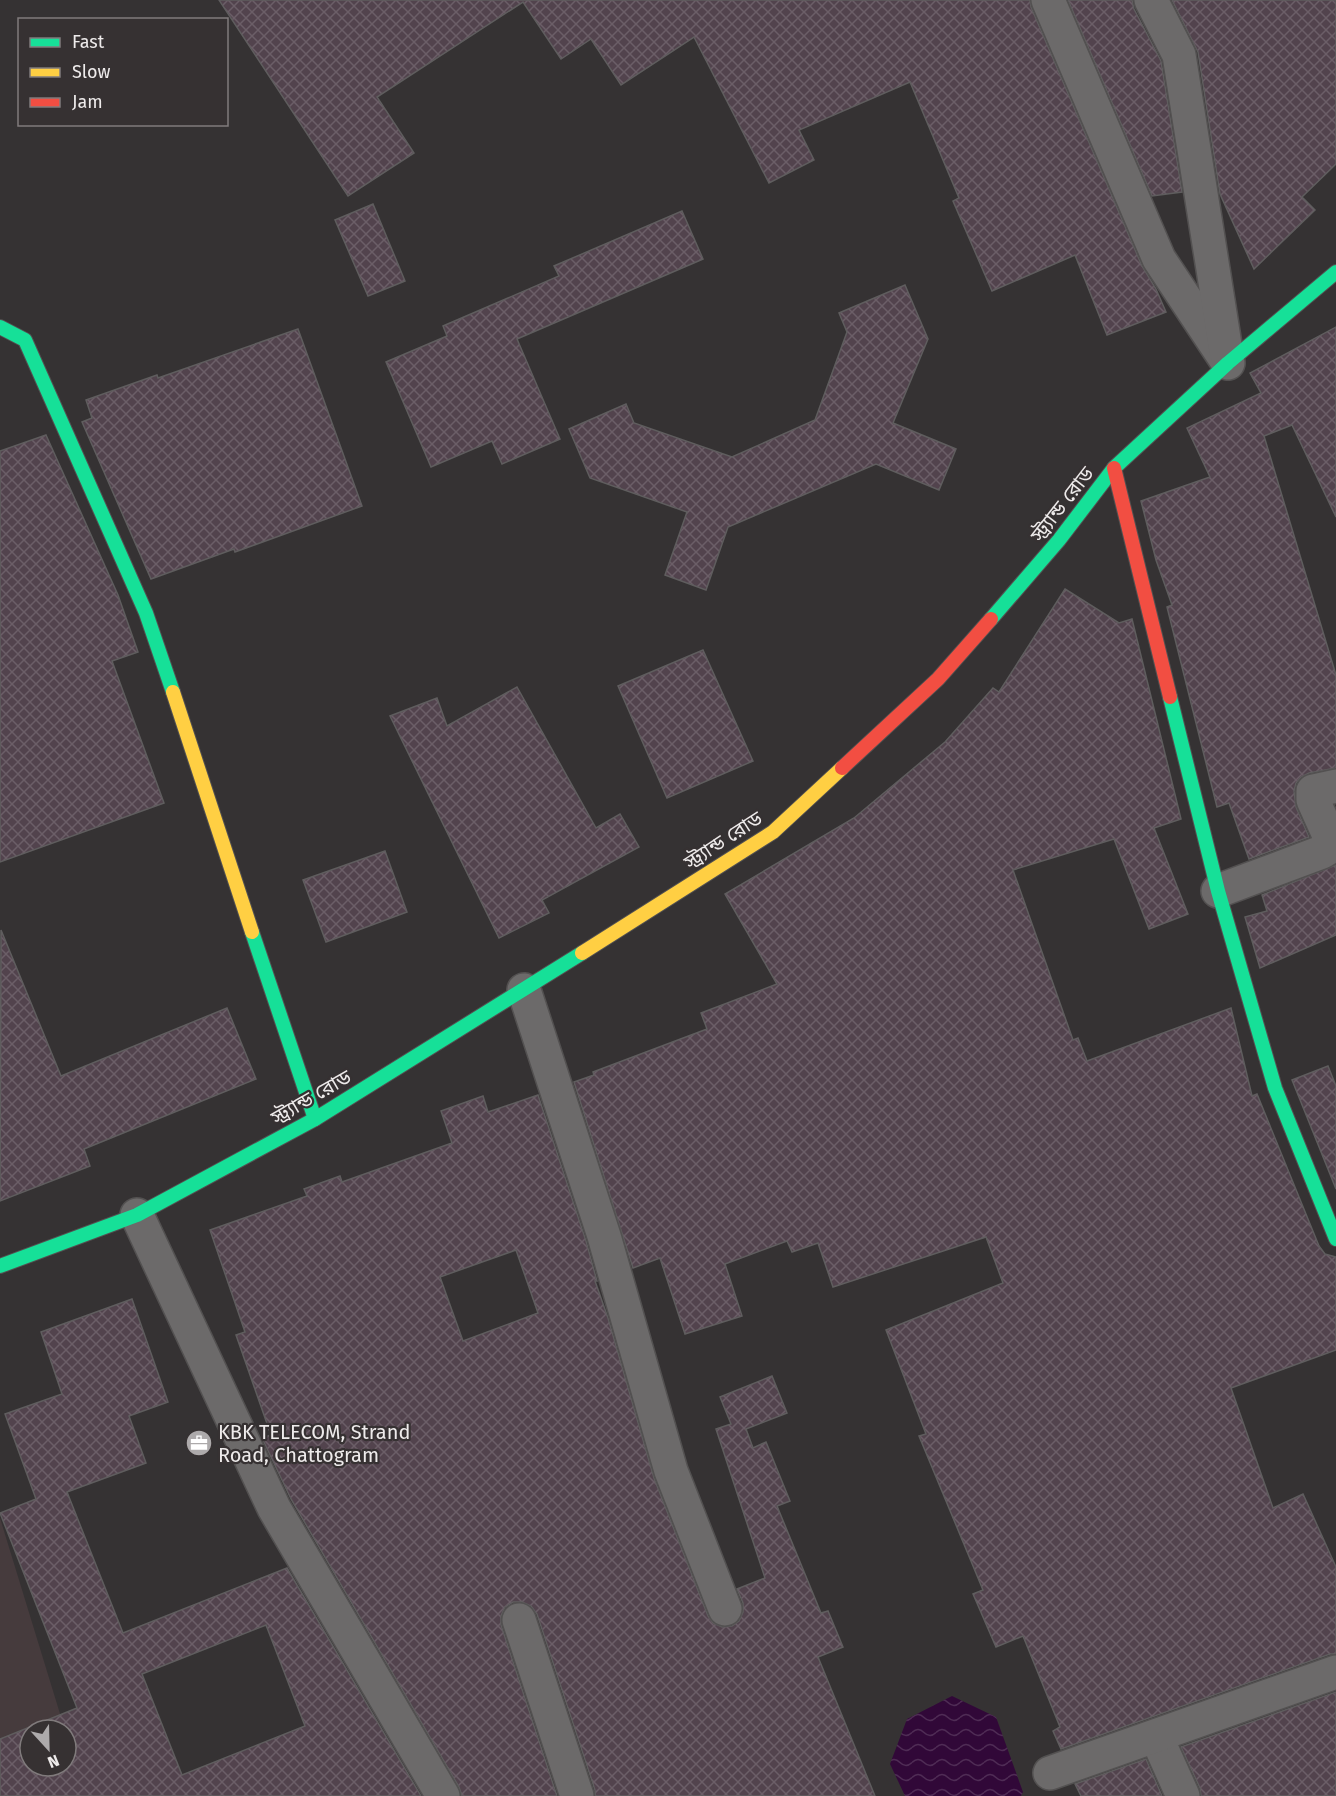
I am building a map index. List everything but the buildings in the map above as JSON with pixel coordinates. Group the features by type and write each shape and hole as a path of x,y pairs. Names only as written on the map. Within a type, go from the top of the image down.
{"main road":[{"name":"স্ট্র্যান্ড রোড","path":"0,1266 136,1215 315,1119 773,832 938,679 1059,540 1114,468 1228,363 1336,272"},
{"path":"0,327 25,340 146,613 315,1119"},
{"path":"1114,468 1218,891 1275,1088 1336,1239"}],"street":[{"path":"1048,0 1159,259 1228,363"},
{"path":"1151,0 1179,55 1228,363"},
{"path":"1218,891 1330,847 1331,840 1313,800 1313,792 1336,786"},
{"path":"524,990 604,1236 671,1471 725,1609"},
{"path":"136,1215 274,1508 443,1796"},
{"path":"519,1620 577,1796"},
{"path":"1050,1773 1336,1672"},
{"path":"1156,1737 1183,1796"}],"shaded area":[{"path":"0,1518 61,1718 18,1718 18,1778 74,1778 86,1796 0,1796"}],"water":[{"path":"952,1696 996,1717 1023,1792 1021,1796 905,1796 890,1764 907,1719"}],"traffic: fast":[{"path":"991,619 1059,540 1114,468 1228,363 1336,272"},
{"path":"0,327 25,340 146,613 173,692"},
{"path":"1170,697 1218,891 1275,1088 1336,1239"},
{"path":"252,932 315,1119"},
{"path":"0,1266 137,1215 315,1119 582,953"}],"traffic: slow":[{"path":"173,692 252,932"},
{"path":"582,953 773,832 842,768"}],"traffic: jam":[{"path":"1114,468 1170,697"},
{"path":"842,768 938,679 991,619"}],"place":[{"name":"KBK TELECOM, Strand Road, Chattogram","path":"199,1443"}]}
